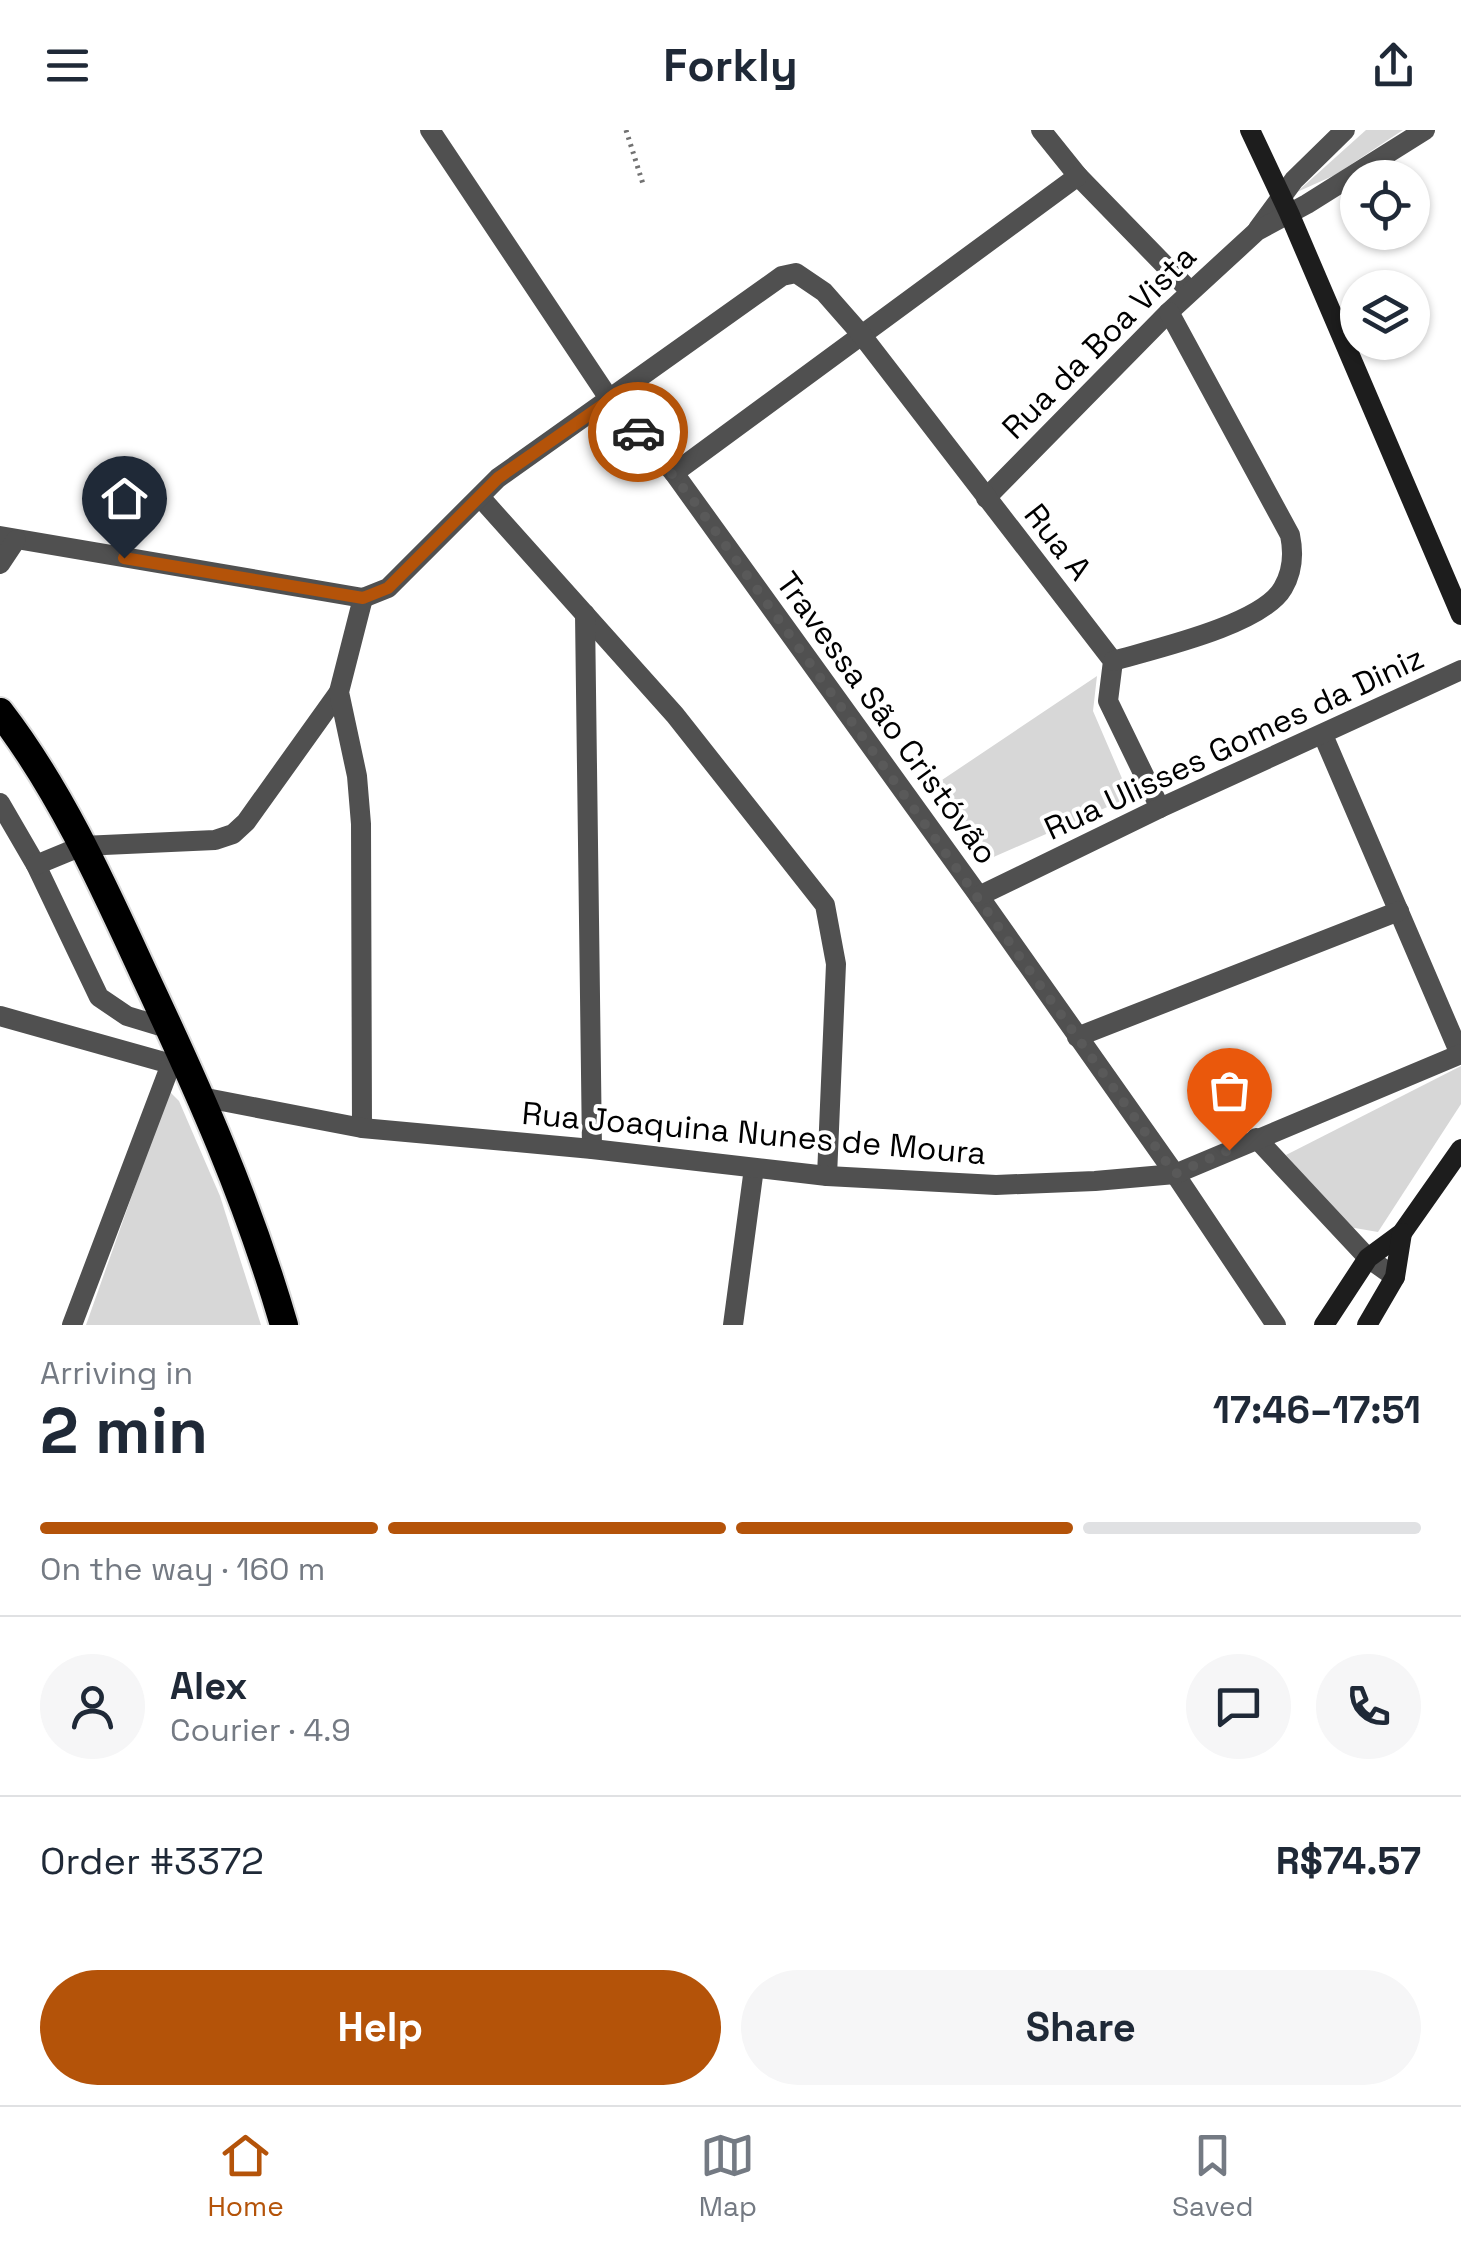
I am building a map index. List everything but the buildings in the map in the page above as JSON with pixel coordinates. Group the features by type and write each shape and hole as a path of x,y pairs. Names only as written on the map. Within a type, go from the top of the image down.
{"highway":[{"path":"4,724 82,846 170,1030 180,1065 201,1097 254,1226 284,1325"}],"main road":[{"path":"1250,130 1461,615"},
{"path":"1324,1325 1368,1258 1402,1234 1461,1149"},
{"path":"1368,1325 1395,1277 1402,1234"}],"street":[{"name":"Travessa São Cristóvão","path":"430,130 610,400 674,473 979,896 1276,1325"},
{"path":"1042,130 1078,176 1190,291"},
{"path":"1285,205 1346,130"},
{"path":"1285,205 1425,130"},
{"path":"674,473 1078,176"},
{"name":"Rua da Boa Vista","path":"986,498 1190,291 1285,205"},
{"name":"Rua A","path":"610,400 782,276 803,275 860,333 1113,661"},
{"path":"1160,808 1108,701 1113,661 1216,630 1263,609 1283,590 1294,556 1290,536 1170,312"},
{"path":"0,564 8,538 363,598 388,588 498,478 610,400"},
{"path":"480,497 675,715 825,905 836,964 827,1176"},
{"path":"36,865 82,846 215,840 233,834 246,822 340,692 363,598"},
{"path":"585,614 592,1149"},
{"name":"Rua Ulisses Gomes da Diniz","path":"979,896 1461,670"},
{"path":"340,692 357,776 361,824 362,1128"},
{"path":"1323,734 1460,1054"},
{"path":"0,803 36,865 98,997 127,1016 170,1030"},
{"path":"1077,1037 1399,911"},
{"path":"2,1022 180,1065 72,1325"},
{"name":"Rua Joaquina Nunes de Moura","path":"201,1097 362,1128 827,1176 996,1185 1175,1174 1460,1054"},
{"path":"1256,1138 1368,1258 1395,1277"},
{"path":"733,1325 754,1168"}],"path":[{"path":"626,130 642,184"}],"shaded area":[{"path":"1366,130 1403,130 1358,160 1340,160 1340,172 1297,192"},
{"path":"1097,676 1093,711 1130,797 989,859 939,782"},
{"path":"1461,1066 1461,1104 1378,1232 1349,1227 1286,1155"},
{"path":"169,1091 179,1101 220,1196 261,1325 86,1325"}],"way so far":[{"path":"638,432 674,473 1175,1174 1229,1150"}],"route":[{"path":"124,558 363,598 388,588 498,478 610,400 638,432"}]}
